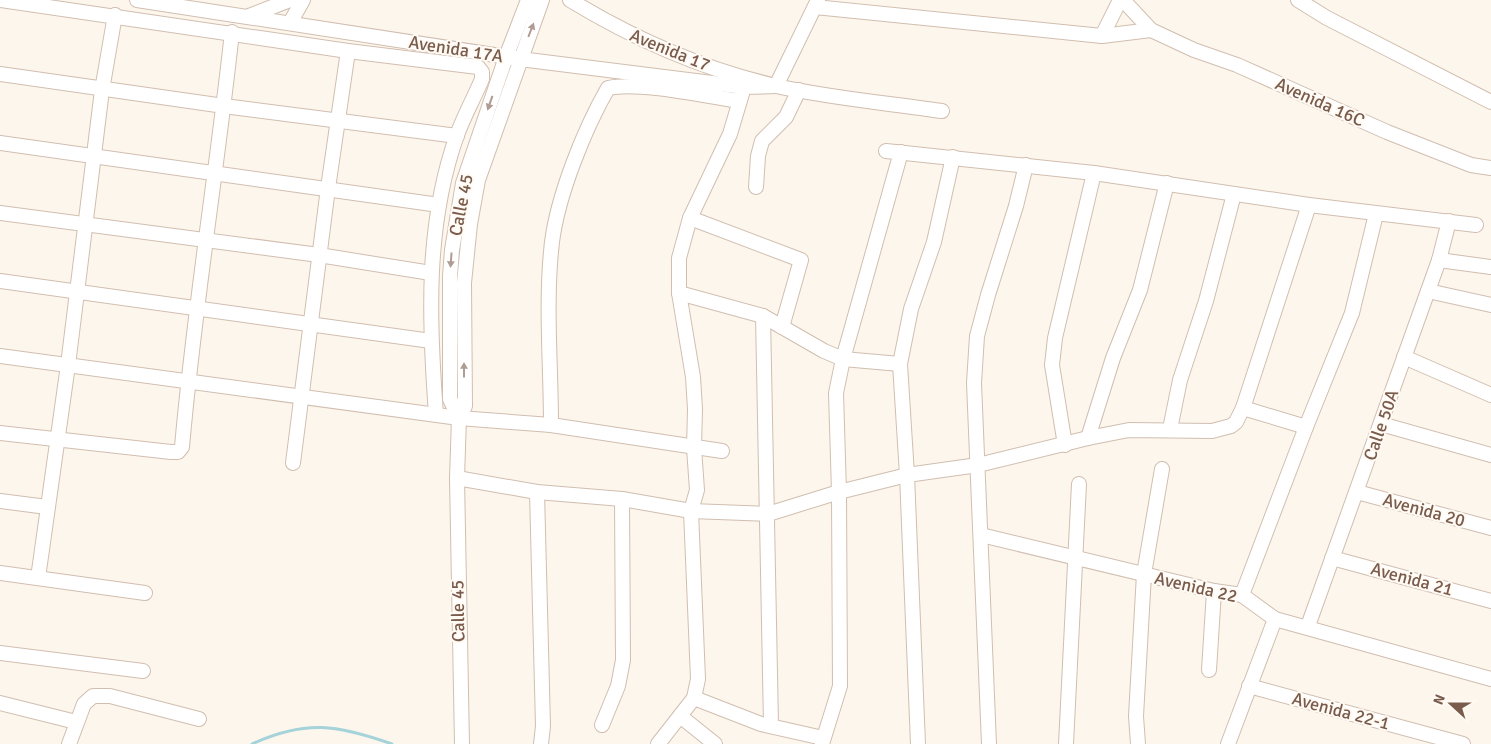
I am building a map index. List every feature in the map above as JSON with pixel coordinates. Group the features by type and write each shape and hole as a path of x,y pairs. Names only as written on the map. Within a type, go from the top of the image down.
{"street":[{"path":"1,0 232,32 348,51 478,67 482,72 482,79 457,136 439,205 432,273 431,341 436,414"},
{"name":"Avenida 17A","path":"136,0 520,59 744,87 776,86"},
{"path":"290,23 304,0"},
{"name":"Calle 45","path":"459,418 450,399 452,250 463,183 506,57 528,0"},
{"name":"Calle 45","path":"462,744 457,478 459,418 465,406 464,284 470,224 478,180 542,0"},
{"name":"Avenida 17","path":"570,0 612,26 660,49 705,66 776,86"},
{"path":"1102,36 1122,0 1151,30"},
{"path":"1298,0 1327,18 1491,102"},
{"path":"248,16 285,1"},
{"path":"942,111 776,86 817,4 1102,36 1151,30"},
{"path":"38,578 68,365 102,90 115,15"},
{"name":"Avenida 16C","path":"1151,30 1194,50 1238,65 1387,132 1471,165 1491,168"},
{"path":"0,433 178,452 182,447 195,307 207,240 232,32"},
{"path":"293,463 300,396 348,51"},
{"path":"0,74 102,90 457,136"},
{"path":"551,425 550,282 552,241 580,144 608,88 637,86 739,101"},
{"path":"658,744 694,698 698,679 692,511 697,481 694,448 695,409 693,377 679,293 679,258 690,218 730,134 744,87"},
{"path":"756,187 758,156 762,141 786,117 799,90"},
{"path":"0,143 439,205"},
{"path":"886,151 1094,173 1309,205 1476,225"},
{"path":"694,698 760,724 771,725 822,741 840,686 839,492 836,393 843,359 901,152"},
{"path":"918,744 907,475 900,364 911,309 934,242 953,157"},
{"path":"989,744 974,383 977,336 1016,206 1026,165"},
{"path":"1065,445 1052,366 1054,347 1062,299 1094,173"},
{"path":"1088,438 1112,358 1140,290 1167,183"},
{"path":"1170,429 1180,380 1206,301 1234,194"},
{"path":"457,478 537,492 622,499 692,511 768,514 839,492 907,475 978,465 1129,430 1212,431 1231,426 1236,422 1243,408 1309,205"},
{"path":"0,213 319,255 432,273"},
{"path":"1242,595 1352,313 1376,214"},
{"path":"690,218 801,260 782,327"},
{"name":"Calle 50A","path":"1308,626 1428,291 1448,221"},
{"path":"1438,260 1491,267"},
{"path":"0,281 431,341"},
{"path":"1428,291 1491,304"},
{"path":"679,293 763,316 824,352 843,359 900,364"},
{"path":"763,316 771,725"},
{"path":"0,356 459,418 551,425 694,448 722,450"},
{"path":"1404,357 1491,395"},
{"path":"1243,408 1306,427"},
{"path":"1381,424 1491,455"},
{"path":"1138,744 1136,716 1144,574 1162,469"},
{"path":"1066,744 1079,484"},
{"path":"537,492 543,726 541,744"},
{"name":"Avenida 20","path":"1357,492 1491,528"},
{"path":"602,725 618,686 623,660 622,499"},
{"path":"0,501 47,508"},
{"name":"Avenida 22","path":"981,535 1214,591 1242,595 1275,619 1308,626 1491,678"},
{"name":"Avenida 21","path":"1332,558 1491,601"},
{"path":"0,573 145,593"},
{"path":"1209,670 1214,591"},
{"path":"1228,744 1275,619"},
{"path":"0,652 143,671"},
{"name":"Avenida 22-1","path":"1249,686 1463,744"},
{"path":"69,744 84,704 94,696 110,696 199,719"},
{"path":"0,703 76,722"},
{"path":"680,716 715,744"}],"waterway":[{"path":"252,744 271,736 306,728 338,729 355,732 392,744"}]}
